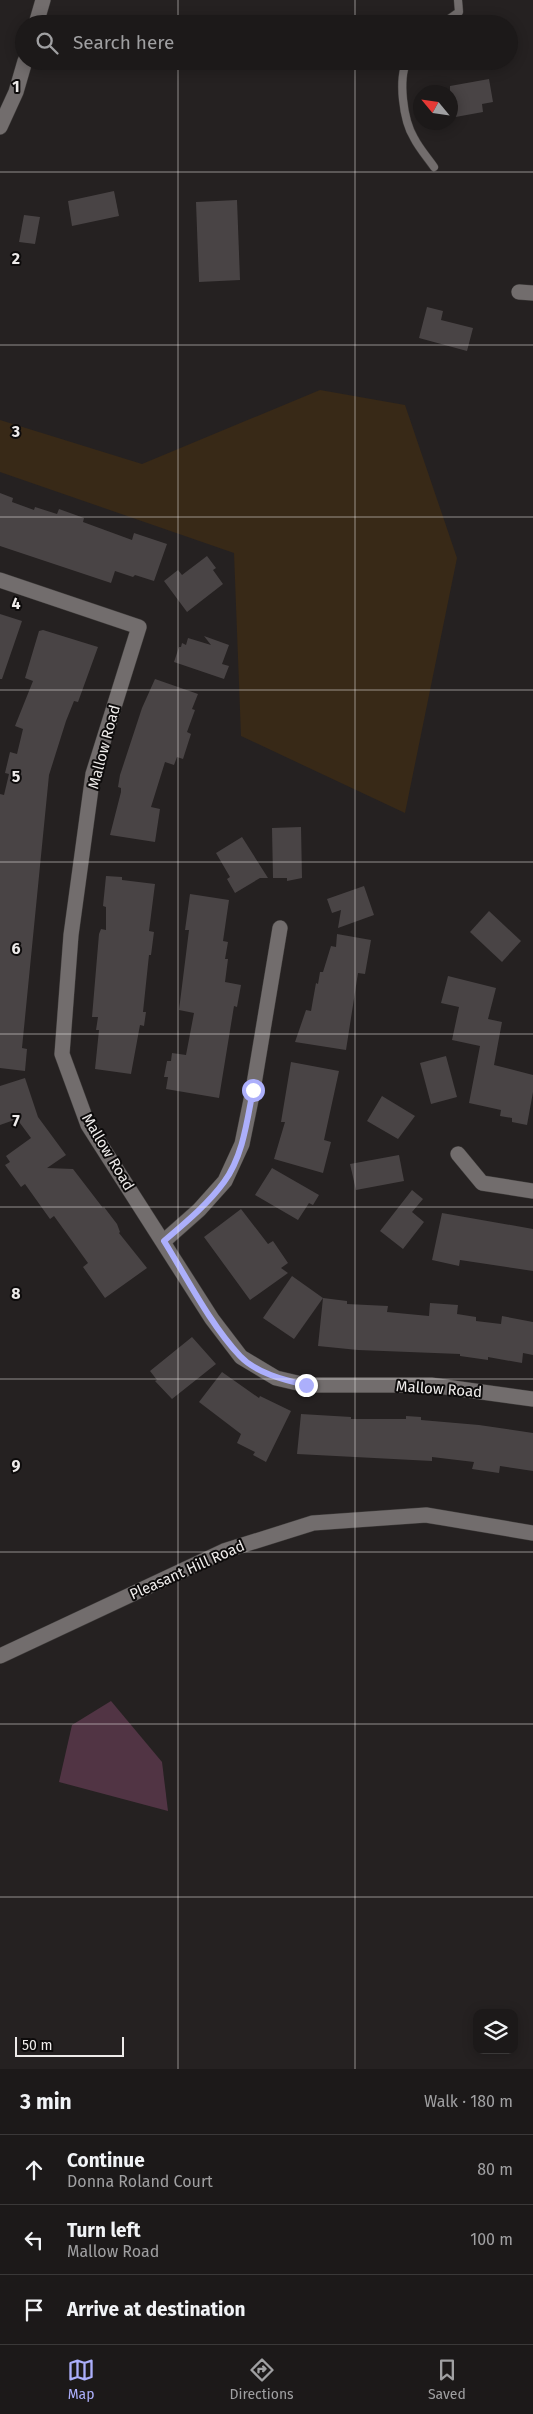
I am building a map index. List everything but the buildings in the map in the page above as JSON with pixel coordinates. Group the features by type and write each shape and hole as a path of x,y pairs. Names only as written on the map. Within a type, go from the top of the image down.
{"street":[{"path":"39,15 43,0"},
{"path":"0,127 16,92 22,70"},
{"name":"Mallow Road","path":"0,580 139,627 93,774 71,936 62,1054 88,1125 164,1241 212,1319 241,1357 276,1378 306,1385 432,1385 533,1400"},
{"path":"164,1241 199,1210 225,1181 242,1144 280,928"},
{"path":"458,1154 482,1184 533,1191"},
{"name":"Pleasant Hill Road","path":"0,1656 224,1551 314,1523 426,1515 533,1533"}],"lane":[{"path":"455,15 459,12 458,0"},
{"path":"404,70 402,86 405,110 412,136 434,167"}],"shaded area":[{"path":"320,390 405,405 457,558 405,813 241,736 234,553 0,472 0,420 142,464"},
{"path":"111,1701 162,1762 168,1811 59,1782 72,1725"}],"route":[{"path":"253,1090 242,1144 225,1181 199,1210 164,1241 212,1319 241,1357 276,1378 306,1385"}]}
